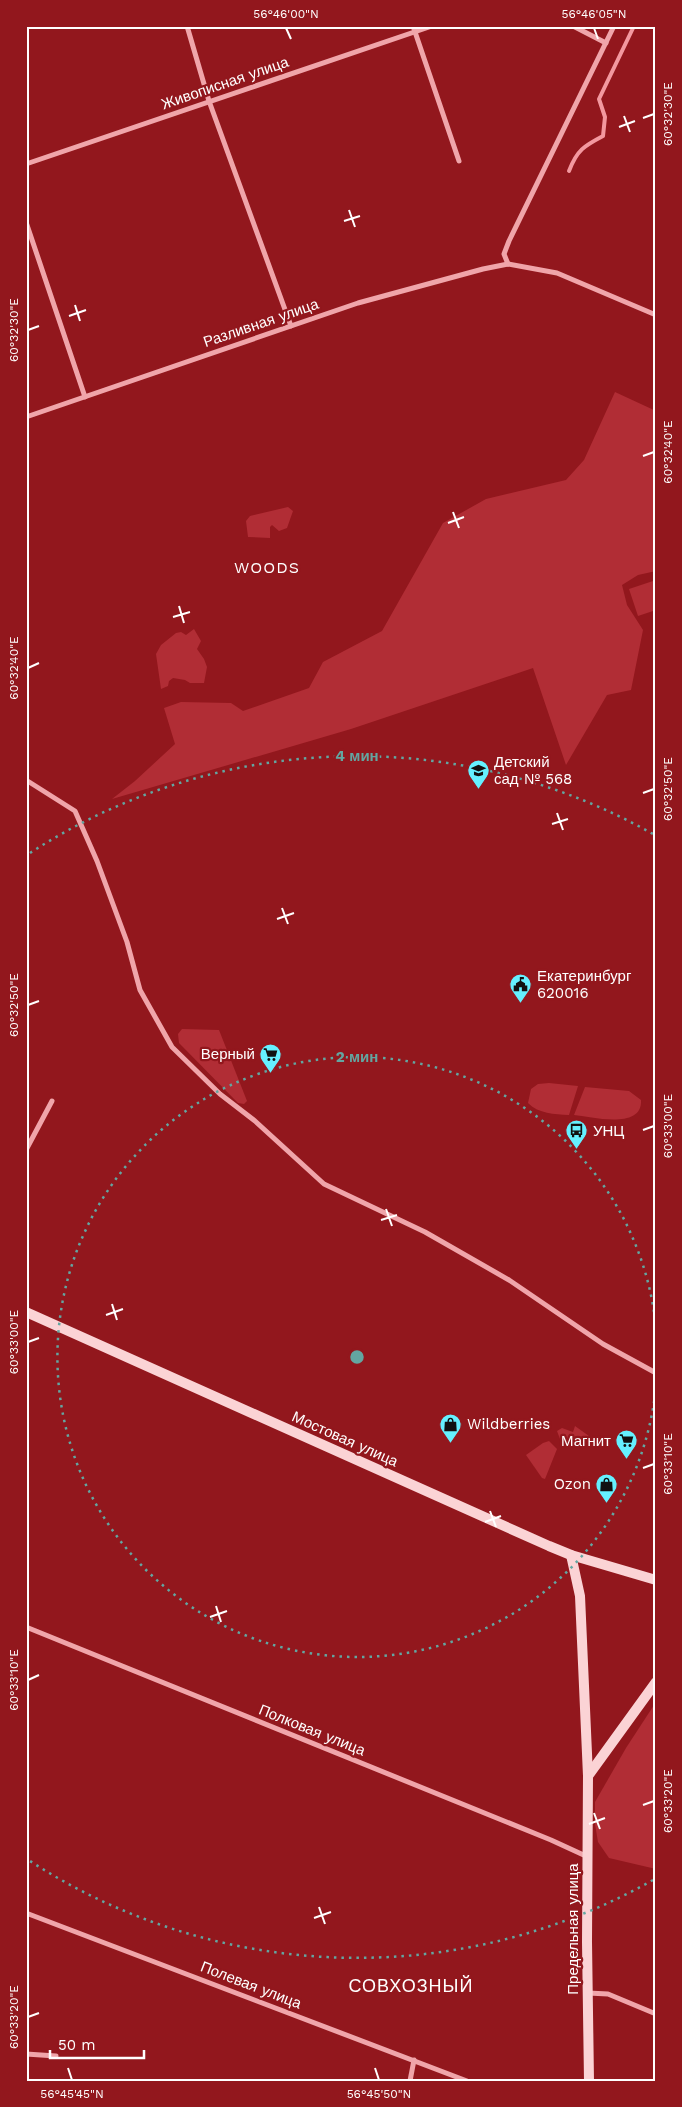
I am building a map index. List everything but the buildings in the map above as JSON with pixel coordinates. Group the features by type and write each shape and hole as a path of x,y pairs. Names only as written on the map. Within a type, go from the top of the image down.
{"street":[{"path":"187,26 209,101 291,326"},
{"name":"Живописная улица","path":"26,164 414,29 432,26"},
{"path":"573,26 606,42"},
{"path":"508,264 504,254 508,241 614,26"},
{"path":"414,29 459,162"},
{"path":"26,222 86,397"},
{"name":"Разливная улица","path":"26,417 358,303 482,268 508,264 557,273 656,315"},
{"path":"26,780 75,812 97,861 127,942 140,990 172,1047 220,1094 260,1126 324,1184 425,1232 476,1261 509,1280 603,1344 656,1373"},
{"path":"26,1150 52,1101"},
{"name":"Мостовая улица","path":"26,1312 571,1555 656,1580"},
{"name":"Предельная улица","path":"571,1555 580,1596 588,1776 589,2081"},
{"name":"Полковая улица","path":"26,1627 551,1840 588,1857"},
{"path":"588,1776 656,1682"},
{"name":"Полевая улица","path":"26,1913 467,2081"},
{"path":"588,1993 608,1994 656,2014"},
{"path":"26,2054 56,2056"},
{"path":"410,2081 414,2060"}],"shaded area":[{"path":"615,392 656,411 656,571 638,575 622,585 627,605 643,630 631,690 607,695 566,765 533,668 351,729 112,799 135,781 175,744 164,708 181,702 231,703 243,711 309,688 323,662 382,631 443,523 486,499 566,480 584,460"},
{"path":"288,507 293,511 287,528 279,531 272,525 270,527 270,538 248,537 246,521 250,516"},
{"path":"656,580 656,610 638,616 629,589"},
{"path":"194,629 201,641 197,649 207,667 204,683 190,683 173,678 169,681 168,686 161,689 156,654 161,645 176,633 181,632 186,635"},
{"path":"182,1029 219,1030 247,1101 244,1104 238,1103 179,1043 178,1034"},
{"path":"549,1083 578,1086 569,1115 552,1114 532,1107 528,1103 531,1089 538,1084"},
{"path":"585,1087 629,1091 641,1100 639,1109 634,1115 615,1120 574,1115"},
{"path":"575,1426 589,1436 587,1441 560,1439 557,1431 562,1428 573,1432"},
{"path":"549,1441 557,1449 545,1479 542,1478 526,1455"},
{"path":"656,1702 656,1869 609,1858 598,1842 595,1824 595,1802 626,1748"}],"waterway":[{"path":"569,171 578,153 603,136 605,117 599,99 634,26"}],"place":[{"name":"Детский сад № 568","path":"478,790"},
{"name":"Екатеринбург 620016","path":"521,1004"},
{"name":"Верный","path":"271,1073"},
{"name":"УНЦ","path":"577,1150"},
{"name":"Wildberries","path":"451,1443"},
{"name":"Магнит","path":"627,1460"},
{"name":"Ozon","path":"607,1503"}],"district":[{"name":"WOODS","path":"267,567"},
{"name":"СОВХОЗНЫЙ","path":"411,1986"}]}
